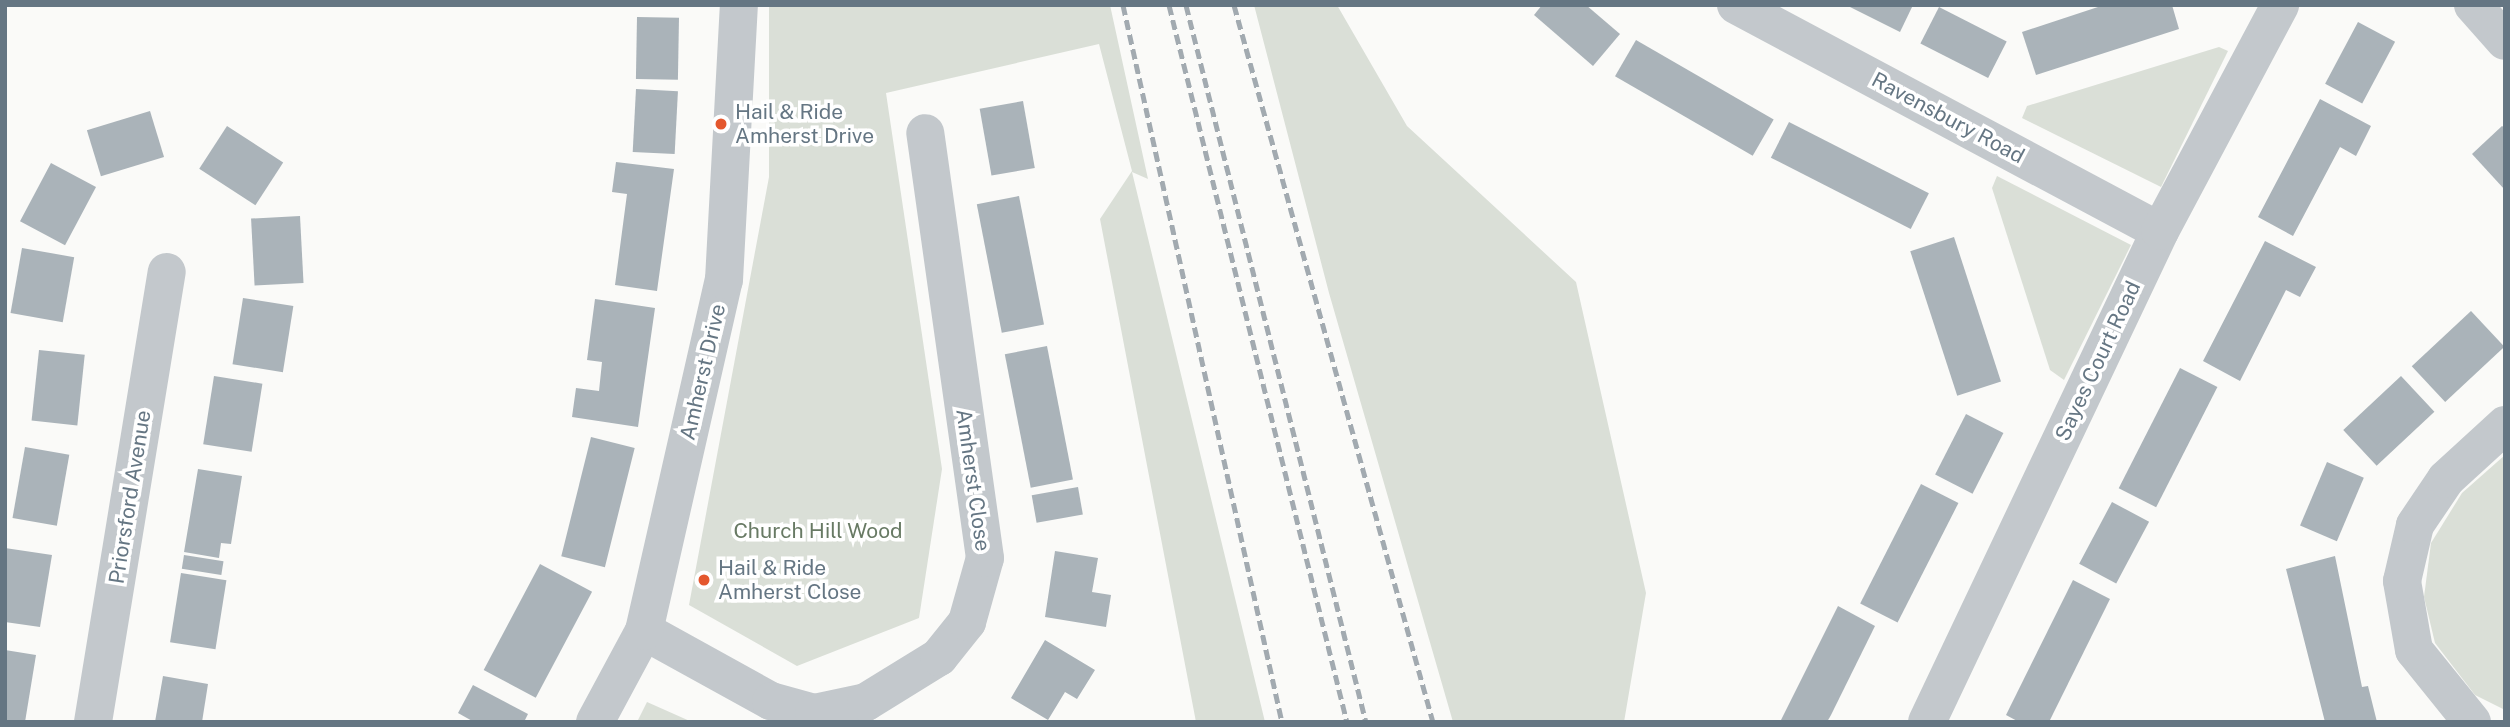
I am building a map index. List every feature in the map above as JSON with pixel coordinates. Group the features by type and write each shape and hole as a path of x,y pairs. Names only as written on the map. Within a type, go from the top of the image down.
{"street":[{"name":"Amherst Drive","path":"595,722 644,631 724,280 739,5"},
{"name":"Ravensbury Road","path":"1736,5 2160,231"},
{"name":"Sayes Court Road","path":"1927,722 2160,231 2280,5"},
{"path":"2473,5 2505,41"},
{"name":"Amherst Close","path":"644,631 771,701 814,713 866,702 939,657 967,622 985,558 925,133"},
{"name":"Priorsford Avenue","path":"93,722 167,272"},
{"path":"2472,722 2414,650 2402,582 2415,525 2445,479 2505,425"}],"green space":[{"name":"Church Hill Wood","path":"769,5 1110,5 1148,179 1132,172 1265,722 1196,722 1100,219 1132,171 1099,44 886,93 942,469 919,618 797,666 689,605 769,177"},
{"path":"1254,5 1337,5 1407,126 1576,282 1646,593 1624,722 1453,722 1329,293"},
{"path":"2219,47 2228,51 2161,187 2022,118 2027,106"},
{"path":"1997,176 2131,245 2064,380 2050,370 1992,188"},
{"path":"2505,455 2505,710 2475,695 2435,643 2424,597 2431,543 2462,493"},
{"path":"647,702 692,722 637,722"}],"building":[{"path":"1542,5 1586,5 1620,34 1593,66 1534,15"},
{"path":"1846,5 1913,5 1900,32"},
{"path":"2104,5 2172,5 2179,29 2036,75 2022,32"},
{"path":"1939,7 2007,42 1988,78 1920,44"},
{"path":"637,17 679,18 678,80 636,79"},
{"path":"2358,22 2395,42 2362,104 2325,84"},
{"path":"1636,40 1774,120 1753,156 1615,76"},
{"path":"636,89 678,91 675,154 633,152"},
{"path":"2320,99 2371,126 2356,156 2340,147 2293,236 2258,217"},
{"path":"1023,101 1035,168 991,176 980,109"},
{"path":"150,111 164,157 101,176 87,130"},
{"path":"1789,122 1929,193 1911,229 1771,158"},
{"path":"227,126 283,162 255,205 199,169"},
{"path":"2502,126 2505,128 2505,190 2472,154"},
{"path":"616,162 674,169 657,291 615,285 627,194 612,192"},
{"path":"51,163 96,187 65,245 20,221"},
{"path":"1019,196 1044,325 1002,333 977,204"},
{"path":"300,216 304,283 255,285 251,219"},
{"path":"1954,237 2001,382 1957,396 1910,251"},
{"path":"2265,241 2316,267 2300,297 2286,290 2240,381 2203,361"},
{"path":"22,248 74,257 63,322 11,313"},
{"path":"243,298 293,306 283,372 233,364"},
{"path":"595,299 655,308 638,427 572,417 576,388 599,391 602,362 587,360"},
{"path":"2471,311 2504,347 2445,402 2412,366"},
{"path":"1047,346 1073,480 1031,488 1005,354"},
{"path":"39,350 85,355 77,425 32,421"},
{"path":"2180,368 2217,387 2156,507 2119,488"},
{"path":"214,376 262,384 252,452 203,444"},
{"path":"2401,376 2434,412 2377,466 2343,430"},
{"path":"1966,414 2003,433 1973,494 1935,475"},
{"path":"591,437 635,448 605,567 561,556"},
{"path":"25,447 69,455 57,526 12,518"},
{"path":"2327,462 2364,478 2337,541 2300,526"},
{"path":"198,469 242,476 231,544 221,543 219,558 184,552"},
{"path":"1921,484 1958,503 1898,622 1860,603"},
{"path":"1078,487 1083,515 1037,523 1032,495"},
{"path":"2112,502 2149,522 2116,584 2079,564"},
{"path":"5,548 52,555 40,627 5,622"},
{"path":"1055,551 1098,558 1092,592 1111,595 1106,627 1045,617"},
{"path":"184,555 224,561 221,575 182,569"},
{"path":"2335,556 2362,687 2368,686 2377,722 2325,722 2286,569"},
{"path":"540,564 592,592 536,698 484,670"},
{"path":"181,573 226,580 215,649 170,642"},
{"path":"2073,580 2110,599 2049,722 2019,722 2006,715"},
{"path":"1838,606 1875,626 1831,715 1827,722 1780,722"},
{"path":"1045,640 1095,670 1077,699 1065,692 1048,720 1011,698"},
{"path":"5,650 36,655 25,722 5,721"},
{"path":"163,676 208,684 202,722 155,722"},
{"path":"473,685 528,714 524,722 474,722 458,713"}],"railway":[{"path":"1123,5 1282,722"},
{"path":"1169,5 1347,722"},
{"path":"1186,5 1366,722"},
{"path":"1234,5 1433,722"}],"place":[{"name":"Hail & Ride Amherst Drive","path":"721,124"},
{"name":"Hail & Ride Amherst Close","path":"704,580"}]}
